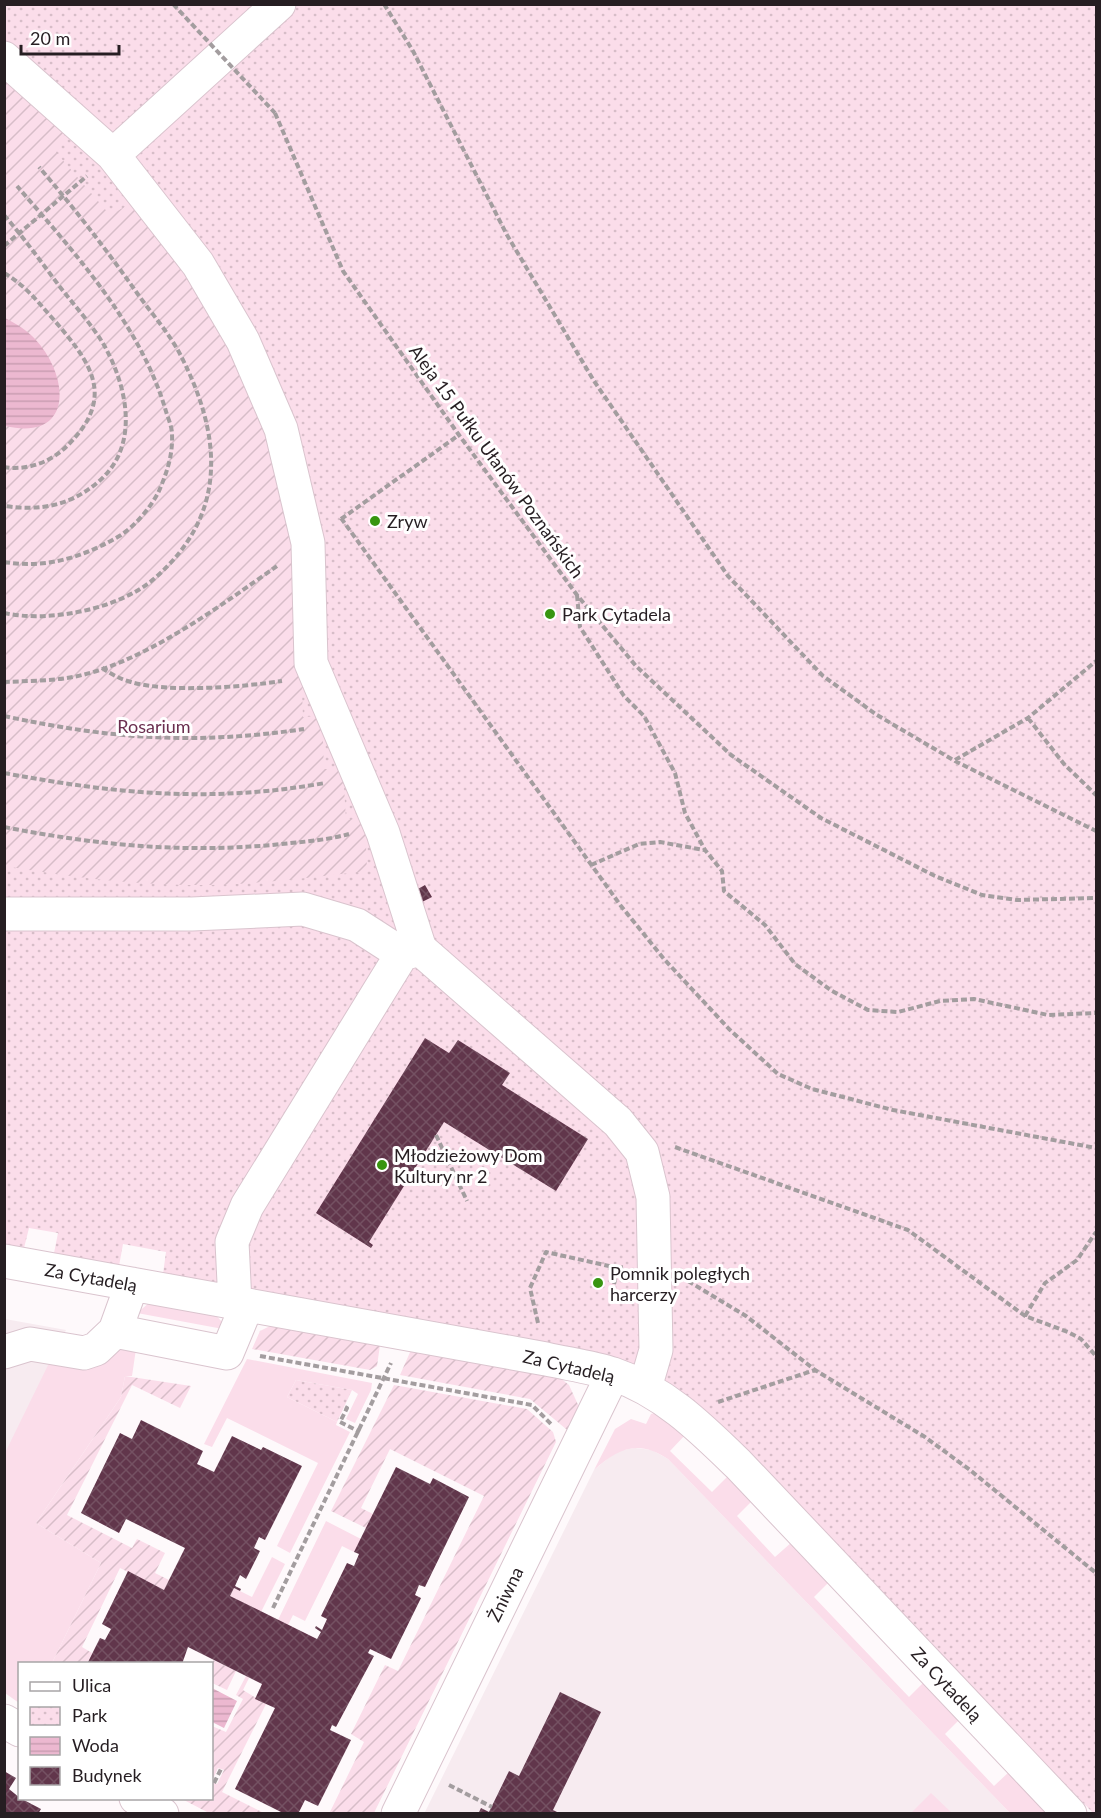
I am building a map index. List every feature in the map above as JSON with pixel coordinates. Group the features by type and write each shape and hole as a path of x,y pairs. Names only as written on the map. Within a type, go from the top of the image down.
{"street":[{"path":"113,155 279,4"},
{"path":"4,58 113,155 198,264 243,341 281,429 308,543 311,663 379,825 411,951 247,1206 232,1242 241,1304 227,1353 115,1331"},
{"path":"4,914 192,914 303,909 357,925 411,951 618,1122 642,1152 653,1197 656,1350 645,1388"},
{"name":"Za Cytadelą","path":"4,1261 546,1359 613,1374 645,1388 694,1421 739,1464 1070,1814"},
{"path":"4,1352 30,1344 84,1353 96,1349 115,1331 132,1284"},
{"name":"Żniwna","path":"398,1814 613,1374"},
{"path":"4,1721 18,1729"},
{"path":"139,1800 162,1814"}],"path":[{"name":"Aleja 15 Pułku Ułanów Poznańskich","path":"173,4 275,113 343,271 459,435 577,595 636,666 731,755 821,818 935,876 982,895 1017,900 1096,898"},
{"path":"384,4 413,51 507,235 594,381 728,576 823,676 877,716 955,761 1096,831"},
{"path":"4,613 23,617 66,615 142,590 177,559 202,520 211,488 210,445 198,396 181,355 93,230 39,167"},
{"path":"4,246 82,181"},
{"path":"4,562 27,566 61,562 98,549 130,529 154,500 169,469 172,432 156,379 115,308 17,186"},
{"path":"4,215 104,344 120,378 127,418 122,451 108,474 90,489 65,504 29,510 4,506"},
{"path":"4,273 24,285 76,345 88,361 95,386 92,408 87,418 76,437 58,455 29,468 4,467"},
{"path":"4,682 73,677 129,658 184,628 459,435"},
{"path":"341,518 591,865 664,959 729,1029 778,1074 812,1089 893,1110 1096,1148"},
{"path":"577,595 580,627 624,696 644,716 675,773 685,813 705,850 722,871 727,896 765,925 795,964 832,991 868,1010 898,1012 940,1001 974,999 1048,1015 1096,1013"},
{"path":"955,761 1029,718 1096,661"},
{"path":"101,668 132,683 158,687 280,682 316,674"},
{"path":"4,716 120,736 183,740 248,737 336,723"},
{"path":"1029,718 1064,764 1096,795"},
{"path":"4,773 83,788 158,795 217,795 289,789 326,783 357,772"},
{"path":"4,827 112,845 174,849 237,848 300,842 347,835 379,825"},
{"path":"591,865 639,844 660,842 705,850"},
{"path":"436,1135 467,1201"},
{"path":"634,1141 682,1148 719,1164 908,1230 1025,1316 1081,1339 1096,1356"},
{"path":"1025,1316 1045,1283 1077,1260 1096,1232"},
{"path":"546,1359 530,1288 546,1252 618,1268 654,1261 746,1316 815,1370 925,1437 970,1470 1096,1573"},
{"path":"614,1284 618,1268"},
{"path":"273,1608 386,1379 402,1332"},
{"path":"232,1341 250,1354 532,1405 556,1429"},
{"path":"694,1421 714,1404 729,1397 815,1370"},
{"path":"345,1407 347,1408 340,1422 360,1432"},
{"path":"214,1782 221,1769"},
{"path":"462,1792 492,1807"}],"shaded area":[{"path":"5,1319 66,1330 5,1455"},
{"path":"635,1448 652,1450 668,1459 1010,1813 424,1814 594,1470 617,1451"}],"green space":[{"name":"Park Cytadela","path":"4,5 1096,5 1096,1813 1093,1813 767,1473 691,1400 163,1274 166,1252 123,1244 119,1266 54,1253 58,1233 29,1228 24,1248 5,1244"},
{"name":"Rosarium","path":"4,72 64,126 64,136 54,150 110,215 128,205 137,206 186,270 218,325 243,377 263,429 282,490 297,565 303,717 322,716 324,769 343,769 346,820 365,818 367,871 254,883 186,885 95,879 5,866"},
{"path":"149,1303 214,1313 222,1322 223,1329 137,1313"},
{"path":"272,1325 380,1345 377,1366 370,1370 252,1349 260,1331"},
{"path":"114,1341 136,1349 132,1376 125,1376 121,1397 36,1523 101,1563 52,1662 18,1662 18,1702 5,1693 4,1455 52,1357"},
{"path":"411,1350 559,1377 569,1385 580,1409 572,1434 530,1399 400,1375"},
{"path":"247,1359 372,1383 371,1390 355,1423 346,1419 358,1394 352,1390 296,1380 287,1397 337,1422 336,1425 350,1432 290,1553 277,1546 318,1463 227,1418 212,1447 204,1444"},
{"path":"125,1376 191,1386 180,1408 132,1385 67,1515 132,1548 137,1539 165,1553 155,1573 169,1580 164,1590 120,1568 82,1647 92,1653 88,1662 52,1662 101,1563 36,1523 121,1397"},
{"path":"296,1380 352,1390 337,1422 287,1397"},
{"path":"394,1385 527,1409 553,1432 556,1442 374,1813 329,1814 364,1742 351,1734 385,1665 398,1671 484,1496 390,1449 361,1508 373,1514 366,1528 331,1511"},
{"path":"655,1413 686,1434 670,1451 712,1492 729,1475 753,1500 737,1516 775,1557 792,1542 830,1581 814,1597 909,1697 925,1681 961,1718 945,1734 994,1786 1010,1771 1051,1813 1010,1813 668,1459 648,1449 629,1449 612,1456 594,1470 615,1429 631,1419 646,1424 651,1414"},
{"path":"326,1521 361,1539 354,1552 342,1546 305,1621 293,1615 288,1625 278,1620"},
{"path":"272,1557 285,1564 261,1612 230,1596 234,1588 252,1597"},
{"path":"213,1660 236,1671 227,1690 213,1683"},
{"path":"246,1676 249,1678 243,1690 266,1704 222,1792 264,1813 209,1813 184,1800 213,1800 213,1782 217,1784 224,1770 218,1768 213,1779 213,1726 226,1732 243,1699 236,1695"},
{"path":"931,1793 952,1813 911,1813"}],"water":[{"path":"5,318 21,327 35,339 47,354 55,370 59,387 59,402 54,415 44,424 28,428 5,426"},
{"path":"213,1689 237,1701 224,1728 213,1722"}],"building":[{"path":"425,885 432,897 422,902 416,890"},
{"name":"Młodzieżowy Dom Kultury nr 2","path":"425,1038 449,1053 458,1040 510,1073 502,1085 588,1139 556,1191 444,1122 369,1242 373,1245 371,1248 316,1213"},
{"path":"141,1420 203,1451 197,1464 214,1472 232,1436 261,1450 263,1447 302,1466 265,1540 259,1537 254,1548 260,1551 246,1579 240,1575 235,1586 241,1589 240,1591 234,1588 230,1596 317,1639 321,1632 315,1628 316,1626 322,1630 327,1619 321,1616 347,1563 354,1566 359,1554 354,1552 396,1467 430,1484 433,1478 469,1497 425,1587 419,1585 415,1595 421,1598 391,1659 370,1649 368,1653 374,1656 336,1727 332,1725 330,1730 351,1740 318,1806 305,1800 298,1814 285,1814 235,1789 275,1708 255,1699 262,1684 188,1647 183,1662 88,1662 100,1638 105,1640 111,1629 102,1624 128,1571 164,1590 185,1548 126,1519 119,1533 81,1513 120,1433 132,1439"},
{"path":"560,1692 601,1712 553,1810 561,1814 478,1814 481,1808 489,1812 509,1771 519,1776"},
{"path":"4,1771 16,1778 9,1789 18,1796 18,1800 24,1800 41,1809 38,1814 4,1814"}],"place":[{"name":"Zryw","path":"375,521"},
{"name":"Park Cytadela","path":"550,614"},
{"name":"Młodzieżowy Dom Kultury nr 2","path":"382,1165"},
{"name":"Pomnik poległych harcerzy","path":"598,1283"}]}
